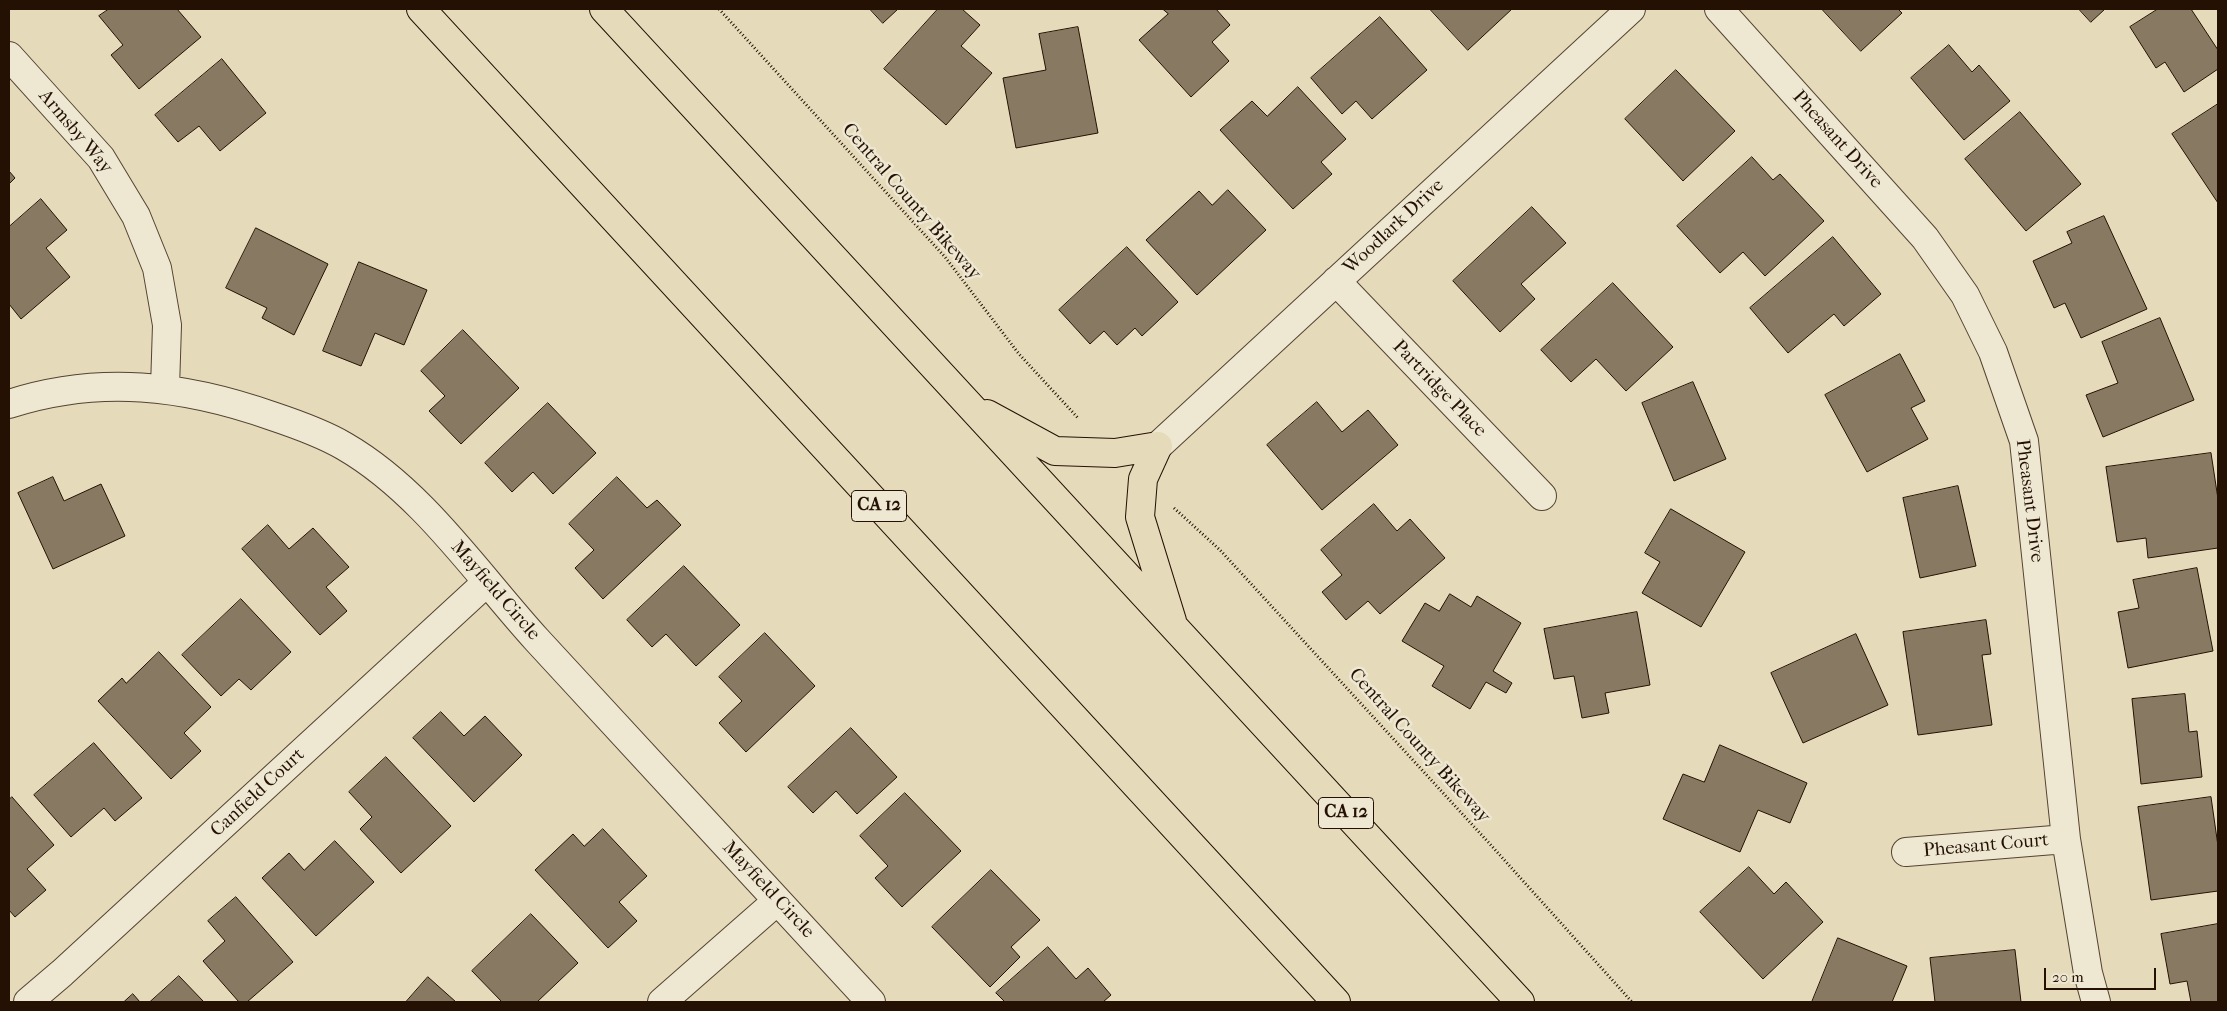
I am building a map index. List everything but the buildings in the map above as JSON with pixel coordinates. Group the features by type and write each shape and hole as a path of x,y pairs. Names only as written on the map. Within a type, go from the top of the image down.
{"highway":[{"name":"CA 12","path":"421,9 1336,1002"},
{"name":"CA 12","path":"604,9 1520,1002"},
{"path":"968,404 1055,451 1115,453 1158,446"},
{"path":"1158,446 1143,479 1140,517 1174,628"}],"street":[{"name":"Woodlark Drive","path":"1158,446 1631,9"},
{"name":"Pheasant Drive","path":"1719,9 1925,238 1965,295 1993,352 2024,441 2066,839 2088,973 2096,1002"},
{"name":"Armsby Way","path":"9,56 102,158 136,216 157,268 167,325 165,388"},
{"name":"Partridge Place","path":"1336,280 1542,496"},
{"name":"Mayfield Circle","path":"9,404 28,398 109,386 165,388 232,402 298,425 344,445 390,477 432,520 534,636 872,1002"},
{"name":"Canfield Court","path":"28,1002 62,973 487,582"},
{"name":"Pheasant Court","path":"1906,852 2066,839"},
{"path":"662,1002 777,900"}],"path":[{"name":"Central County Bikeway","path":"719,9 945,257 1019,354 1078,417"},
{"name":"Central County Bikeway","path":"1180,513 1220,550 1463,814 1632,1002"}]}
